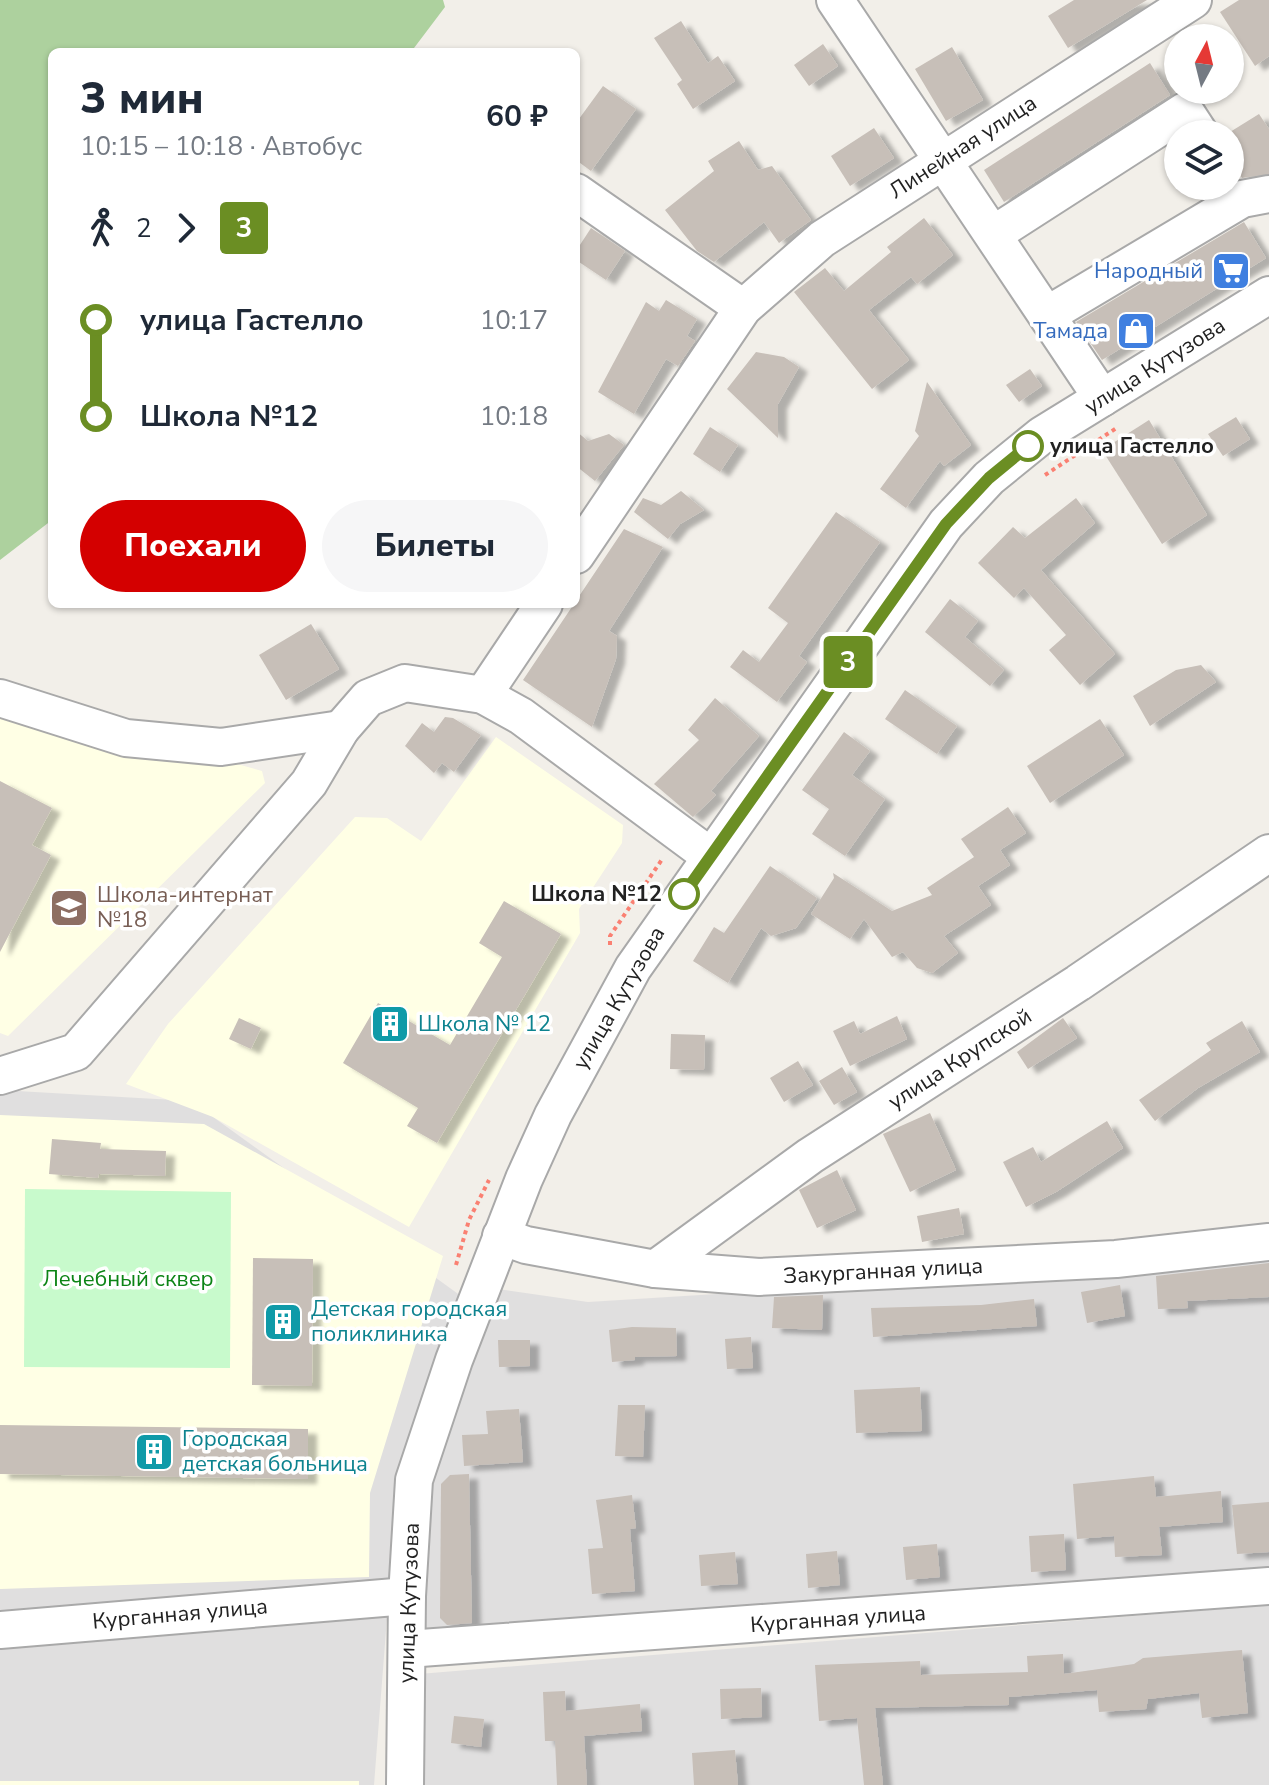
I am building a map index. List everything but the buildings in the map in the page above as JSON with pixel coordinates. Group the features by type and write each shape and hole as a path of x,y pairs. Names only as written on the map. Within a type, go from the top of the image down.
{"street":[{"path":"835,0 1047,315 1115,409"},
{"name":"Линейная улица","path":"580,549 743,308 822,239 1193,0"},
{"path":"1171,120 1185,111 1191,120"},
{"path":"994,234 1164,125"},
{"path":"1047,315 1247,191"},
{"path":"580,195 743,308"},
{"name":"улица Кутузова","path":"405,1785 407,1596 414,1480 448,1375 501,1236 553,1115 633,968 946,524 989,478 1042,435 1115,409 1269,295"},
{"path":"483,695 541,608"},
{"path":"0,1076 76,1052 309,783 341,729 368,698 405,683 483,695 521,716 710,856"},
{"path":"0,698 126,738 221,747 254,754 341,729"},
{"name":"улица Крупской","path":"655,1269 810,1156 1078,983 1269,853"},
{"name":"Закурганная улица","path":"501,1236 526,1245 655,1269 759,1277 1116,1259 1269,1242"},
{"name":"Курганная улица","path":"407,1649 1269,1586"},
{"name":"Курганная улица","path":"0,1630 407,1596"}],"path":[{"path":"1038,479 1115,409"}],"shaded area":[{"name":"Школа-интернат №18","path":"0,713 230,762 262,771 265,783 8,1036 0,1033"},
{"name":"Школа №12","path":"496,737 623,825 622,843 579,909 580,933 409,1227 213,1117 126,1084 168,1024 355,817 387,818 421,841"},
{"path":"0,1090 191,1101 461,1296 398,1476 374,1785 0,1785"},
{"path":"0,1115 204,1124 443,1256 370,1493 369,1577 0,1589"},
{"path":"1269,1248 1269,1577 439,1640 424,1629 426,1470 491,1288 588,1302 1048,1273"},
{"path":"1269,1605 1269,1785 416,1785 419,1674"},
{"path":"0,1781 359,1781 359,1785 0,1785"}],"green space":[{"path":"0,0 443,0 445,7 414,48 48,48 48,523 0,560"},
{"name":"Лечебный сквер","path":"25,1189 231,1192 230,1368 24,1367"}],"bus line":[{"name":"3","path":"684,894 946,524 989,478 1028,446"}],"place":[{"name":"Народный","path":"1231,271"},
{"name":"Тамада","path":"1136,331"},
{"name":"улица Гастелло","path":"1028,446"},
{"name":"Школа №12","path":"684,894"},
{"name":"Школа-интернат №18","path":"69,908"},
{"name":"Школа № 12","path":"390,1024"},
{"name":"Детская городская поликлиника","path":"283,1322"},
{"name":"Городская детская больница","path":"154,1452"}]}
